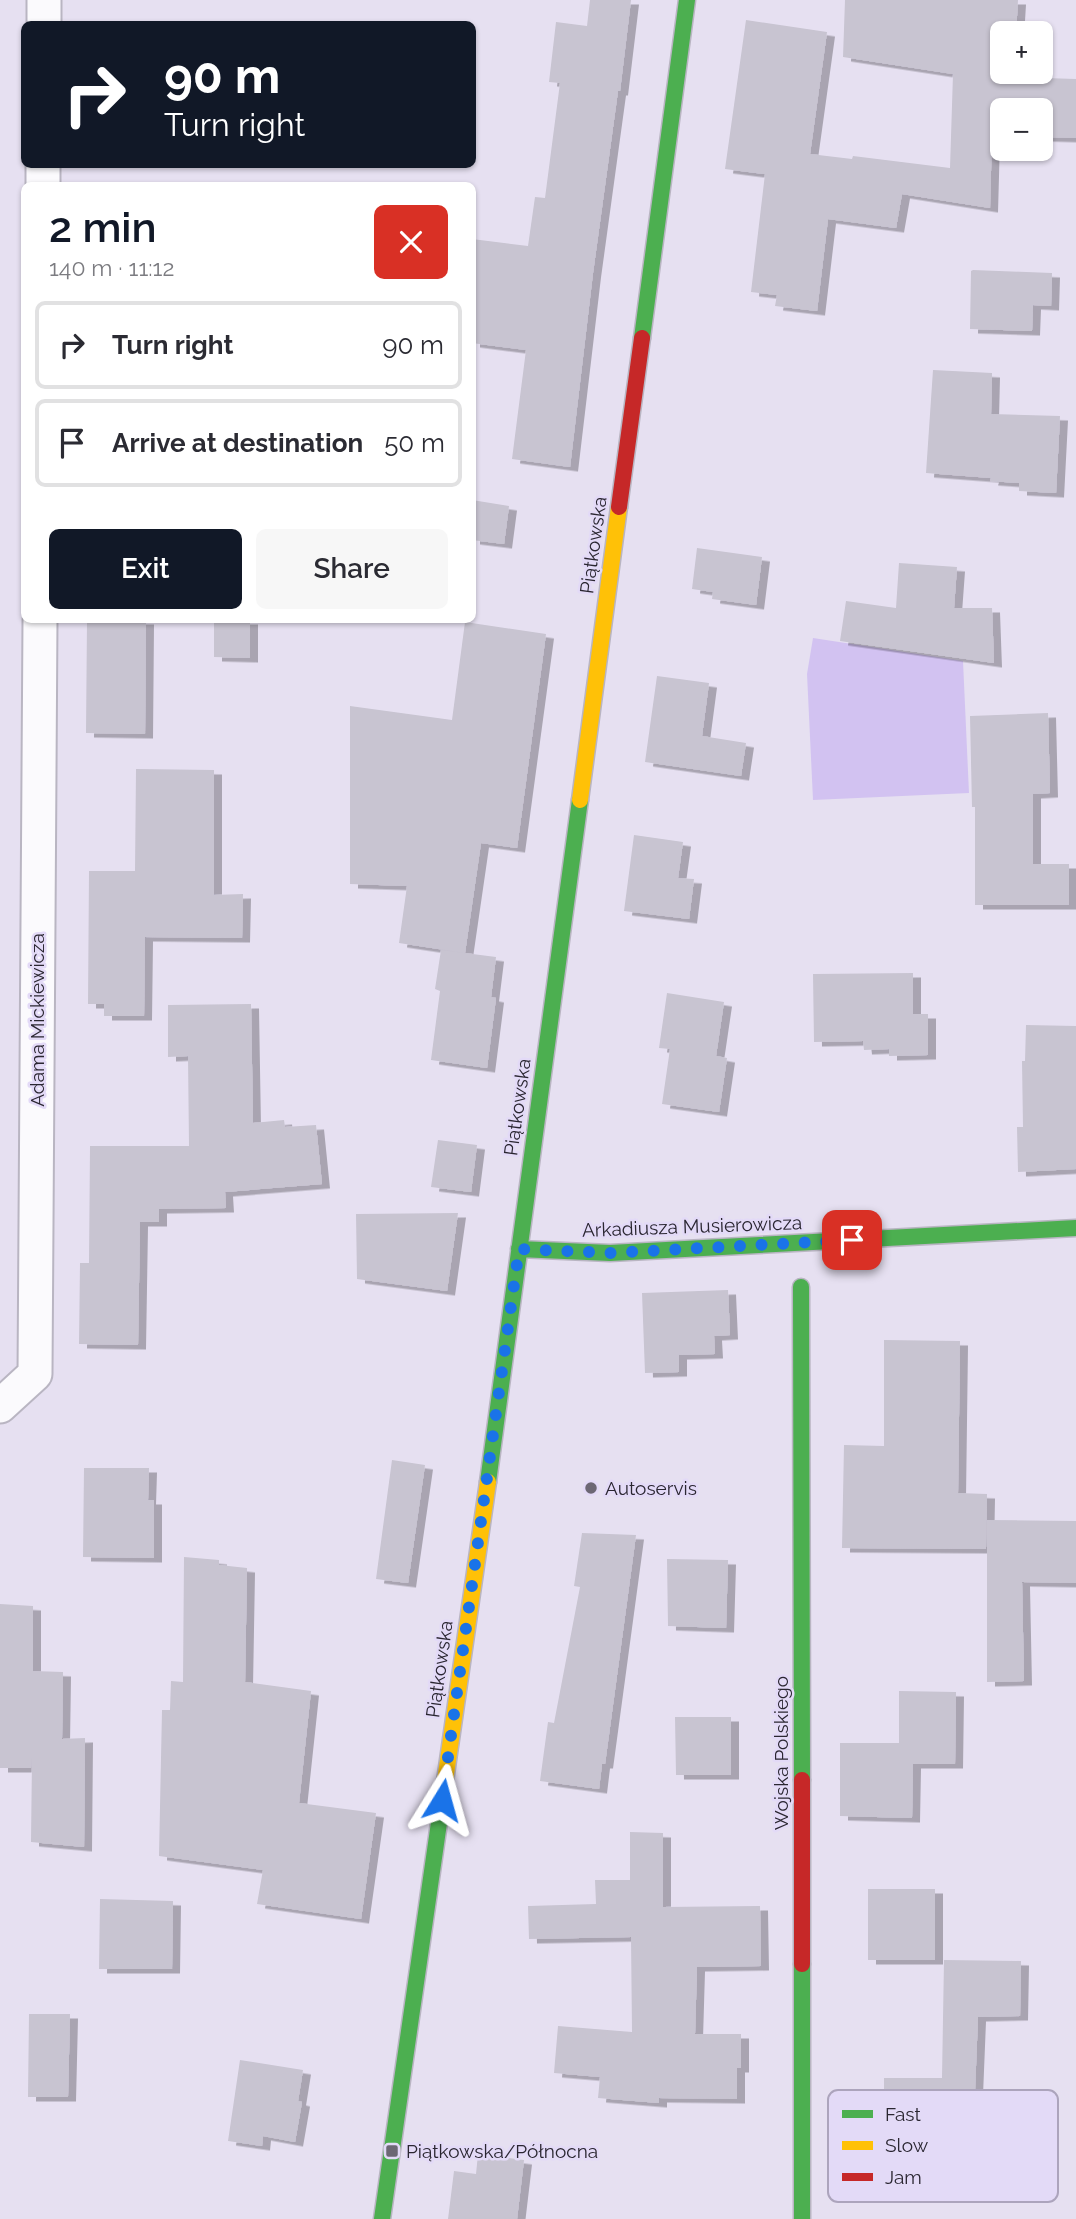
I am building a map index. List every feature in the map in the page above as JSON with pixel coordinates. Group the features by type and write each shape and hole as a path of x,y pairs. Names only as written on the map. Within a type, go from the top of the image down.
{"main road":[{"name":"Piątkowska","path":"382,2219 519,1249 687,0"},
{"name":"Arkadiusza Musierowicza","path":"519,1249 610,1253 1076,1228"},
{"name":"Wojska Polskiego","path":"801,1287 802,2219"}],"street":[{"path":"44,0 44,21"},
{"name":"Adama Mickiewicza","path":"0,1406 35,1374 40,623"}],"shaded area":[{"path":"813,638 963,661 969,793 813,800 807,674"}],"building":[{"path":"590,0 631,0 593,273 570,467 512,459 526,350 476,344 476,240 528,246 535,197 545,198 560,83 549,82 556,22 587,26"},
{"path":"845,0 1018,0 1017,21 990,21 990,84 1053,84 1053,78 1076,79 1076,138 1053,137 1053,98 990,98 990,208 902,194 896,228 828,219 817,311 775,306 777,295 751,292 765,174 725,169 746,20 827,32 810,154 852,159 853,156 950,168 953,74 843,57"},
{"path":"973,270 1052,273 1051,306 1033,305 1032,331 970,329"},
{"path":"933,370 992,373 991,414 1060,416 1056,493 1019,491 1019,483 990,481 991,478 926,473"},
{"path":"476,501 509,506 504,544 476,540"},
{"path":"697,548 762,557 756,605 712,599 713,592 692,589"},
{"path":"899,563 957,567 954,608 992,608 994,663 840,641 846,601 896,608"},
{"path":"87,623 146,623 145,734 86,733"},
{"path":"214,623 250,623 250,658 214,657"},
{"path":"465,623 546,634 517,848 481,843 465,953 399,943 407,886 350,884 350,706 452,720"},
{"path":"657,676 709,683 702,736 746,743 741,776 645,762"},
{"path":"1048,713 1050,793 1033,794 1033,864 1069,864 1069,905 975,905 975,807 972,807 970,716"},
{"path":"136,769 214,770 214,895 243,894 242,938 145,937 144,1016 104,1016 104,1004 88,1004 89,871 135,871"},
{"path":"634,835 683,842 678,878 694,879 689,919 624,911"},
{"path":"441,950 496,957 491,997 496,998 487,1068 431,1060 440,991 435,989"},
{"path":"913,973 913,1014 928,1014 928,1055 889,1056 889,1049 864,1050 863,1041 814,1042 813,974"},
{"path":"667,993 724,1002 716,1056 727,1058 719,1112 662,1104 670,1049 659,1048"},
{"path":"251,1004 253,1123 284,1120 285,1127 316,1125 322,1184 225,1192 226,1208 159,1209 159,1222 140,1222 138,1345 79,1344 80,1263 89,1263 90,1146 189,1146 188,1056 168,1057 168,1005"},
{"path":"1026,1025 1076,1026 1076,1169 1018,1172 1017,1127 1023,1127 1022,1061 1025,1061"},
{"path":"438,1140 477,1145 471,1192 431,1187"},
{"path":"458,1213 447,1291 357,1279 356,1214"},
{"path":"728,1290 730,1335 714,1336 715,1354 679,1355 679,1372 645,1373 642,1293"},
{"path":"884,1340 960,1341 958,1493 987,1494 986,1549 842,1548 844,1445 884,1446"},
{"path":"392,1460 425,1465 408,1583 376,1579"},
{"path":"84,1468 149,1468 148,1500 154,1500 154,1558 83,1557"},
{"path":"987,1520 1076,1521 1076,1583 1022,1582 1024,1681 987,1682"},
{"path":"582,1533 636,1535 605,1764 602,1764 599,1789 540,1781 548,1722 554,1723 580,1587 574,1586"},
{"path":"184,1557 219,1560 219,1565 247,1568 245,1682 311,1691 299,1803 376,1813 361,1919 257,1904 263,1870 159,1856 162,1710 170,1710 171,1681 183,1682"},
{"path":"667,1559 728,1560 726,1628 668,1626"},
{"path":"0,1604 33,1606 33,1671 63,1672 62,1739 85,1738 84,1847 31,1842 32,1758 31,1768 0,1768"},
{"path":"899,1691 956,1692 955,1764 913,1764 912,1818 840,1816 840,1743 899,1743"},
{"path":"675,1717 731,1717 731,1775 676,1775"},
{"path":"630,1832 663,1833 663,1907 760,1906 761,1966 697,1967 695,2034 741,2034 737,2099 659,2098 659,2103 598,2098 600,2077 554,2073 558,2026 632,2032 631,1937 529,1939 528,1906 596,1904 595,1880 630,1880"},
{"path":"868,1889 935,1889 935,1960 868,1960"},
{"path":"100,1899 173,1901 172,1969 99,1969"},
{"path":"944,1960 1021,1961 1020,2016 978,2017 975,2090 884,2090 884,2078 942,2078"},
{"path":"29,2014 70,2014 68,2097 28,2097"},
{"path":"240,2060 303,2070 298,2101 302,2102 295,2142 263,2136 262,2146 228,2141"},
{"path":"478,2154 524,2160 517,2219 448,2219 454,2171 476,2174"}],"traffic: fast":[{"path":"642,338 687,0"},
{"path":"488,1482 580,800"},
{"path":"519,1249 610,1253 1076,1228"},
{"path":"801,1287 802,1780"},
{"path":"382,2219 443,1795"},
{"path":"802,1964 802,2219"}],"traffic: slow":[{"path":"580,800 619,507"},
{"path":"443,1795 488,1482"}],"traffic: jam":[{"path":"619,507 642,338"},
{"path":"802,1780 802,1964"}],"place":[{"name":"Autoservis","path":"591,1488"},
{"name":"Piątkowska/Północna","path":"392,2151"}],"route":[{"path":"442,1800 519,1249 610,1253 852,1240"}]}
